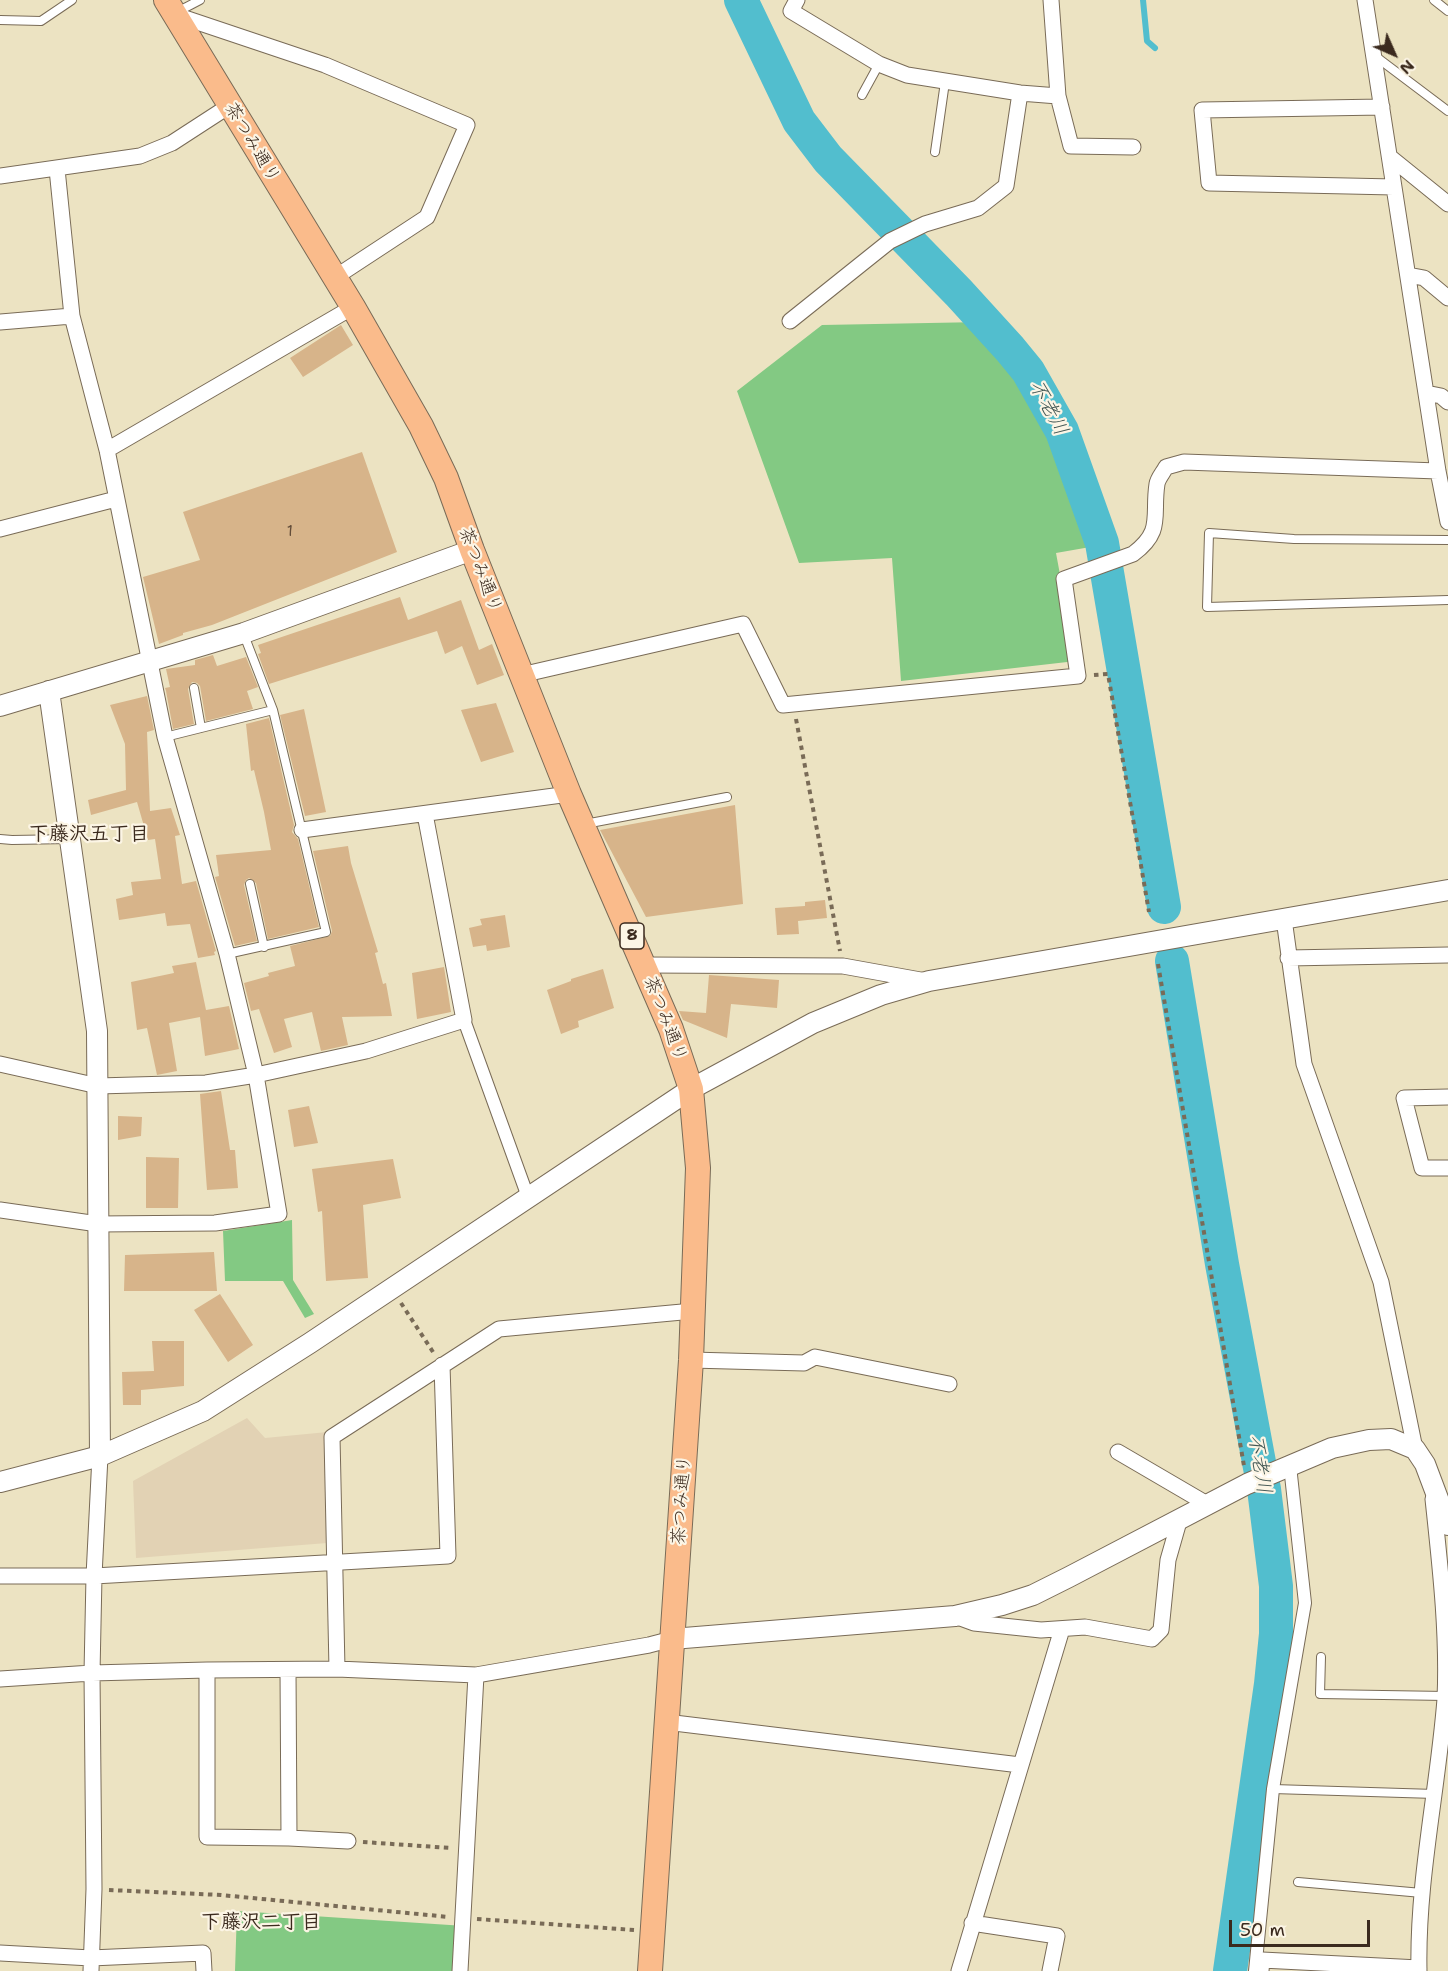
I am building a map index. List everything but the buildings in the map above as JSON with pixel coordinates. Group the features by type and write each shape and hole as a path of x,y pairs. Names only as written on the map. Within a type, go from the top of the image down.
{"main road":[{"name":"茶つみ通り","path":"170,7 353,307 421,426 446,478 472,550 569,794 645,965 671,1029 691,1089 698,1168 691,1360 650,1971"}],"street":[{"path":"797,0 791,10 879,64 907,75 1020,93 1058,96"},
{"path":"1051,0 1058,96 1071,146 1133,147"},
{"path":"1365,0 1438,471 1448,522"},
{"path":"170,7 325,65 466,125 427,217 334,278"},
{"path":"790,321 890,240 925,224 978,208 1006,186 1020,93"},
{"path":"0,176 140,156 172,143 229,106"},
{"path":"1382,107 1203,110 1209,183 1394,187"},
{"path":"1390,157 1448,204"},
{"path":"0,1210 98,1224 215,1223 279,1214 256,1076 227,954 165,736 107,450 72,316 57,169"},
{"path":"1408,275 1424,278 1448,297"},
{"path":"107,450 353,307"},
{"path":"0,322 72,316"},
{"path":"1426,393 1441,396 1448,402"},
{"path":"521,675 742,624 783,705 1078,676 1064,579 1133,554 1143,547 1156,526 1157,482 1166,467 1184,462 1438,471"},
{"path":"0,529 117,499"},
{"path":"0,706 244,633 472,550"},
{"path":"49,691 97,1031 100,1456 92,1673 94,1889 91,1964"},
{"path":"302,831 569,794"},
{"path":"425,814 464,1020 528,1197"},
{"path":"0,1482 100,1456 203,1411 691,1089 813,1023 881,995 929,981 1448,890"},
{"path":"1284,919 1304,1064 1381,1282 1414,1449 1425,1464 1448,1525"},
{"path":"1288,958 1448,955"},
{"path":"645,965 843,966 929,981"},
{"path":"0,1064 98,1086 206,1083 256,1076 366,1051 464,1020"},
{"path":"1448,1096 1404,1098 1422,1168 1448,1168"},
{"path":"337,1669 332,1437 499,1329 693,1311"},
{"path":"691,1360 804,1364 815,1357 949,1384"},
{"path":"0,1576 94,1576 448,1556 442,1365"},
{"path":"0,1679 92,1673 207,1670 337,1669 476,1675 672,1639 955,1616 1002,1605 1033,1594 1247,1484 1332,1448 1369,1440 1391,1439 1414,1449"},
{"path":"1118,1452 1207,1504"},
{"path":"1255,1971 1273,1789 1305,1604 1290,1466"},
{"path":"1261,1971 1262,1960 1419,1970 1423,1893 1446,1696 1446,1619 1431,1480"},
{"path":"955,1616 975,1623 1041,1630 1085,1627 1152,1639 1161,1629 1168,1560 1180,1518"},
{"path":"959,1971 1062,1629"},
{"path":"207,1670 207,1837 348,1841"},
{"path":"288,1670 289,1838"},
{"path":"460,1971 476,1675"},
{"path":"666,1722 1020,1765"},
{"path":"972,1923 1057,1936 1050,1971"},
{"path":"0,1953 91,1964 204,1953 204,1971"}],"lane":[{"path":"0,20 41,21 72,0"},
{"path":"170,7 200,0"},
{"path":"1434,0 1448,11"},
{"path":"1374,55 1448,111"},
{"path":"862,95 879,64"},
{"path":"935,152 945,82"},
{"path":"1448,540 1294,540 1209,533 1207,607 1448,600"},
{"path":"227,954 326,932 273,710 244,633"},
{"path":"194,688 201,728"},
{"path":"165,736 273,710"},
{"path":"583,824 727,797"},
{"path":"0,839 70,839"},
{"path":"250,884 264,946"},
{"path":"1321,1657 1320,1694 1446,1696"},
{"path":"1273,1789 1435,1794"},
{"path":"1298,1882 1423,1893"}],"path":[{"path":"1078,676 1108,674 1149,912"},
{"path":"794,705 843,966"},
{"path":"1158,964 1247,1484"},
{"path":"392,1288 442,1365"},
{"path":"348,1841 467,1849"},
{"path":"94,1889 221,1895 464,1918 652,1932"}],"shaded area":[{"path":"247,1418 265,1438 338,1431 340,1542 136,1558 133,1481"}],"green space":[{"path":"982,322 1063,441 1096,546 1056,553 1076,661 901,681 892,558 799,563 737,391 822,325"},
{"path":"292,1220 293,1280 314,1314 305,1318 283,1281 225,1281 223,1231"},
{"path":"237,1911 465,1926 457,1971 235,1971"}],"waterway":[{"name":"不老川","path":"741,0 799,121 828,159 959,293 1010,349 1028,371 1062,431 1102,543 1164,907"},
{"path":"1143,0 1147,41 1155,48"},
{"name":"不老川","path":"1172,961 1222,1264 1264,1489 1276,1586 1276,1634 1271,1684 1230,1971"}],"district":[{"name":"下藤沢五丁目","path":"89,835"},
{"name":"下藤沢二丁目","path":"261,1923"}]}
